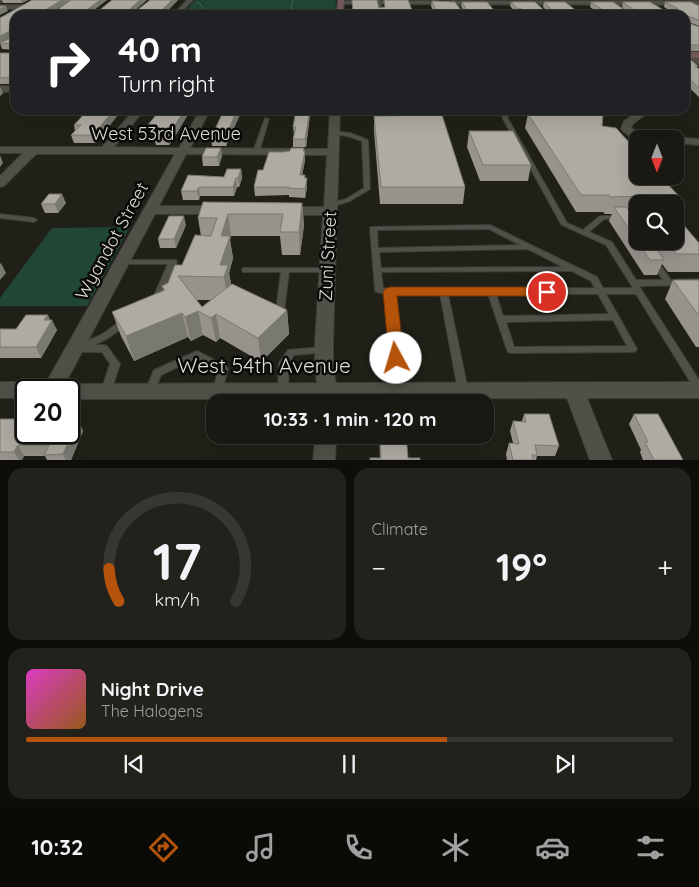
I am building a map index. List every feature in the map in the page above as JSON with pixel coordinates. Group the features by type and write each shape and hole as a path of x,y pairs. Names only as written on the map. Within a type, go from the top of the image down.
{"street":[{"path":"182,10 192,1"},
{"path":"341,1 684,1 699,3"},
{"path":"417,1 420,10"},
{"path":"494,1 500,9"},
{"path":"570,1 581,10"},
{"path":"647,1 662,10"},
{"path":"18,10 32,3"},
{"path":"0,7 24,7"},
{"path":"690,54 699,63"},
{"path":"105,152 135,115"},
{"name":"Wyandot Street","path":"58,379 202,115"},
{"name":"Zuni Street","path":"328,394 324,378 324,350 335,115"},
{"path":"629,131 626,129 628,123 639,115"},
{"path":"684,141 699,142"},
{"name":"West 53rd Avenue","path":"0,150 333,152"},
{"path":"0,183 32,150"},
{"path":"270,210 330,208"},
{"path":"151,210 230,210"},
{"name":"West 54th Avenue","path":"373,394 463,390 699,389"},
{"path":"0,390 15,390"},
{"name":"West 54th Avenue","path":"80,390 282,390 313,394"},
{"path":"574,390 600,460"},
{"path":"324,460 325,444"}],"lane":[{"path":"0,2 4,0"},
{"path":"532,1 541,9"},
{"path":"608,1 617,8"},
{"path":"684,1 699,9"},
{"path":"507,115 504,117 564,224 609,244 699,389"},
{"path":"533,122 530,118 535,115"},
{"path":"256,152 266,119"},
{"path":"330,208 367,189 364,140 348,134 334,133"},
{"path":"0,216 34,220"},
{"path":"584,233 602,217 627,220"},
{"path":"491,292 511,350 632,349 616,317 602,292 594,279 490,227 373,228 379,290 390,292 491,292 602,292 639,292"},
{"path":"375,250 530,247"},
{"path":"652,258 668,282"},
{"path":"122,262 173,262 156,299 149,305"},
{"path":"377,270 573,269"},
{"path":"246,270 327,270"},
{"path":"280,311 285,270"},
{"path":"633,283 699,282"},
{"path":"390,292 396,358"},
{"path":"444,292 463,390"},
{"path":"75,349 104,337 134,316"},
{"path":"500,319 616,317"},
{"path":"75,349 104,348 115,364 106,390"},
{"path":"282,390 284,363 291,352 324,350"},
{"path":"150,391 157,373 197,354 223,369 218,390"}],"path":[{"path":"192,1 202,6 202,10"}],"green space":[{"path":"195,0 336,0 335,10 186,10"},
{"path":"130,227 87,306 0,306 0,298 52,228"}],"building":[{"path":"32,0 62,0 47,9 14,10"},
{"path":"71,0 100,0 88,9 57,10"},
{"path":"112,0 140,0 130,9 100,10"},
{"path":"150,0 172,0 162,10 137,10"},
{"path":"352,0 377,0 379,8 385,7 384,0 408,0 412,10 353,10"},
{"path":"432,1 455,2 461,10 436,10"},
{"path":"462,2 487,2 494,10 467,10"},
{"path":"511,2 535,2 544,10 522,10 520,8 518,9"},
{"path":"544,2 565,2 575,10 552,10"},
{"path":"591,2 613,2 625,10 603,10"},
{"path":"623,2 650,2 664,10 634,10"},
{"path":"665,2 691,2 699,6 699,20 690,17 690,10 676,10 677,8"},
{"path":"10,12 10,31 0,36 0,18"},
{"path":"690,24 699,27 699,45 690,45"},
{"path":"10,38 10,44 0,43"},
{"path":"0,53 10,53 10,77 0,78"},
{"path":"690,59 699,69 699,88 690,80"},
{"path":"83,115 110,115 93,135 71,135 81,125 74,125"},
{"path":"156,115 182,115 167,136 154,136 156,133 152,133 157,125 148,125"},
{"path":"222,115 235,115 225,138 211,138"},
{"path":"295,115 309,115 305,139 293,139 296,127 293,127"},
{"path":"442,115 465,187 381,187 374,116"},
{"path":"529,115 603,115 602,126 616,128 629,142 629,185 669,185 678,195 610,197 609,195 581,195"},
{"path":"469,131 513,131 531,165 483,165"},
{"path":"206,148 221,148 217,157 202,157"},
{"path":"291,148 304,148 300,175 305,175 304,178 307,178 305,189 254,187 258,170 263,170 269,152 290,151"},
{"path":"227,169 241,169 233,187 199,187 197,191 181,191 188,175 224,177"},
{"path":"49,194 62,194 55,204 41,204"},
{"path":"203,202 302,203 299,232 280,232 283,214 228,214 221,236 230,236 220,265 228,265 224,277 178,276 202,307 232,284 287,310 258,338 216,314 211,318 198,311 185,317 182,313 126,336 112,312 165,290 162,286 168,283 175,265 182,265 195,235 211,236 217,218 198,218"},
{"path":"614,207 626,207 629,210 629,229"},
{"path":"169,216 184,216 174,239 158,239"},
{"path":"684,226 699,243 699,254 676,254 673,250 684,250"},
{"path":"643,250 657,250 664,260 650,260"},
{"path":"673,280 699,280 699,316"},
{"path":"26,315 48,315 44,320 52,320 36,347 0,347 0,329 16,329"},
{"path":"524,414 549,414 559,446 535,445 537,455 532,455 533,460 513,460 509,443 519,444 513,421 526,422"},
{"path":"634,414 658,414 683,460 654,460 645,442 648,442"},
{"path":"0,419 15,419 15,444 67,444 63,454 44,455 49,445 18,445 14,452 0,452"},
{"path":"380,444 407,444 408,458 420,458 420,460 370,460 370,458 381,458"}],"route":[{"path":"396,358 390,292 547,292"}]}
